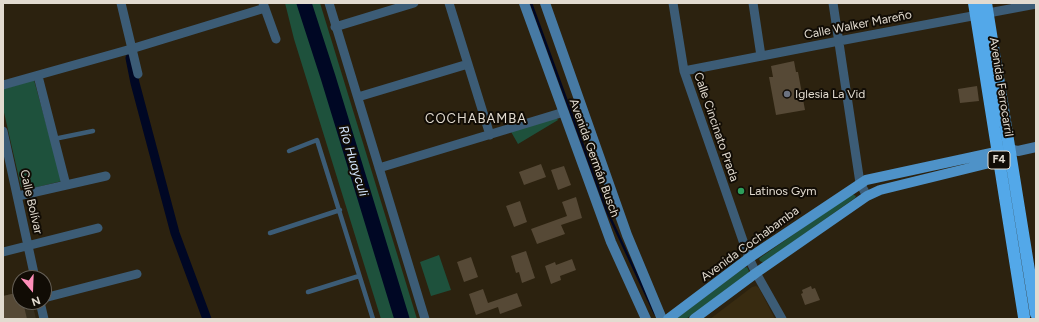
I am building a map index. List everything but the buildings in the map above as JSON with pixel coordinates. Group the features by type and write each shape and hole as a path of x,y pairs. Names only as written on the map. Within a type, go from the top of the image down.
{"highway":[{"name":"Avenida Ferrocarril","path":"974,3 983,11 1013,153 1036,314"},
{"name":"Avenida Ferrocarril","path":"983,11 998,156 1022,318"},
{"name":"F4","path":"1022,318 1036,314"}],"main road":[{"name":"Avenida Cochabamba","path":"668,319 749,258 860,183 872,178 1013,153"},
{"name":"Avenida Cochabamba","path":"694,319 756,273 867,196 880,190 998,156"}],"street":[{"path":"121,3 138,74"},
{"path":"329,3 425,319"},
{"path":"336,27 414,3"},
{"path":"449,3 490,134"},
{"name":"Avenida Germán Busch","path":"524,3 611,242 646,319"},
{"name":"Avenida Germán Busch","path":"545,3 630,245 662,319"},
{"name":"Calle Cincinato Prada","path":"673,3 684,71 749,258 782,319"},
{"path":"753,3 761,56"},
{"path":"833,3 860,183 867,196"},
{"name":"Calle Walker Mareño","path":"684,71 983,11 1036,4"},
{"path":"3,85 132,48 264,5 276,39"},
{"path":"358,97 468,64"},
{"path":"38,76 66,185"},
{"path":"379,168 564,112"},
{"name":"Calle Bolívar","path":"3,131 6,158 18,196 34,270"},
{"path":"1013,153 1036,147"},
{"path":"18,196 106,176"},
{"path":"3,252 98,228"},
{"path":"52,296 137,274"}],"lane":[{"path":"54,139 93,131"},
{"path":"289,151 318,140 373,319"},
{"path":"270,233 340,210"},
{"path":"308,292 359,276"}],"shaded area":[{"path":"756,286 759,288 775,319 710,319 752,287"},
{"path":"12,294 12,310 34,310 36,319 3,319 3,296"}],"green space":[{"path":"285,3 320,3 417,319 381,319 294,39"},
{"path":"34,80 62,181 25,190 21,187 3,108 3,89"},
{"path":"555,116 558,120 518,144 510,130"},
{"path":"852,194 856,196 855,198 764,262 760,261 759,259 761,257"},
{"path":"439,255 451,290 431,296 420,262"},
{"path":"747,267 749,271 748,273 686,319 676,319 744,268"}],"waterway":[{"name":"Río Huayculi","path":"304,3 402,319"},
{"path":"531,3 607,211 655,314"},
{"path":"130,58 135,83 175,233 207,319"}],"place":[{"name":"Iglesia La Vid","path":"787,94"},
{"name":"Latinos Gym","path":"741,191"}],"district":[{"name":"COCHABAMBA","path":"476,119"}]}
